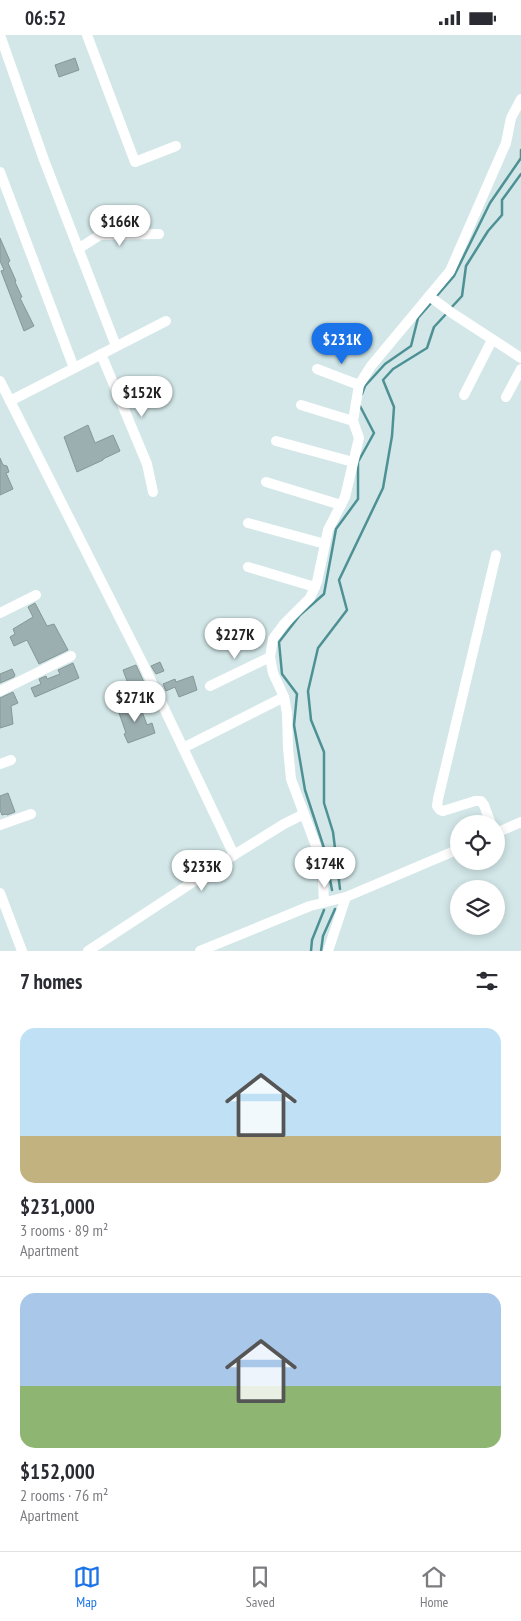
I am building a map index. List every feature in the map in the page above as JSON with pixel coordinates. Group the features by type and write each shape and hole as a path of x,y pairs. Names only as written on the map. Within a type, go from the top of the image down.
{"street":[{"path":"0,35 44,160 116,347"},
{"path":"87,35 135,162 176,146"},
{"path":"324,902 323,880 316,846 292,779 288,748 287,713 284,697 273,673 270,657 273,639 284,624 310,598 315,587 328,530 344,497 359,438 353,421 359,385 370,366 450,271 506,143 511,118 521,99"},
{"path":"0,172 74,368"},
{"path":"78,249 100,235 159,234"},
{"path":"429,296 521,358"},
{"path":"10,401 166,321"},
{"path":"464,395 492,340"},
{"path":"101,354 147,464 153,492"},
{"path":"317,369 359,385"},
{"path":"506,397 521,369"},
{"path":"0,381 143,664 234,855"},
{"path":"301,405 353,421"},
{"path":"276,441 353,462"},
{"path":"266,482 341,505"},
{"path":"248,523 325,544"},
{"path":"488,815 481,801 443,811 438,806 438,799 496,555"},
{"path":"248,567 315,587"},
{"path":"0,613 36,595"},
{"path":"0,691 70,656"},
{"path":"210,686 270,657"},
{"path":"183,748 284,697"},
{"path":"0,764 11,760"},
{"path":"0,825 31,814"},
{"path":"88,951 234,855 304,814"},
{"path":"505,829 521,822"},
{"path":"200,951 310,906 346,897 450,853"},
{"path":"0,893 22,951"},
{"path":"328,951 346,897"}],"building":[{"path":"75,58 79,70 59,77 55,65"},
{"path":"0,238 22,297 20,298 34,326 24,331 1,271 4,270 0,261"},
{"path":"88,425 95,443 113,435 120,451 77,472 64,437"},
{"path":"0,458 3,465 7,466 9,472 6,473 13,489 0,495"},
{"path":"35,603 47,626 54,624 68,650 39,664 27,640 14,646 10,637 15,634 13,629 33,617 28,607"},
{"path":"160,662 164,671 156,674 151,666"},
{"path":"73,663 79,678 35,697 31,688 41,684 39,679 46,676 47,679 60,674 58,670"},
{"path":"136,665 149,698 135,703 123,670"},
{"path":"12,669 14,677 0,683 0,674"},
{"path":"193,676 197,690 179,697 175,687 166,691 163,684 175,679 176,682"},
{"path":"13,692 18,703 11,706 13,724 0,728 0,698"},
{"path":"139,703 147,725 152,723 155,733 128,743 118,710"},
{"path":"8,793 15,812 2,815 0,796"}],"waterway":[{"path":"435,298 454,276 490,203 521,158 521,150"},
{"path":"450,309 462,296 466,266 488,231 502,215 502,200 521,174"},
{"path":"362,394 365,386 385,364 411,346 418,318 432,302"},
{"path":"340,889 333,832 324,803 324,752 311,720 308,691 318,648 347,610 339,580 383,488 392,436 394,407 383,380 393,369 427,348 434,327 447,313"},
{"path":"332,890 324,848 305,790 294,725 297,694 282,674 279,642 300,615 324,594 336,529 358,499 358,462 374,433 360,406"},
{"path":"321,951 323,936 335,909"},
{"path":"311,951 312,940 324,910"}]}
